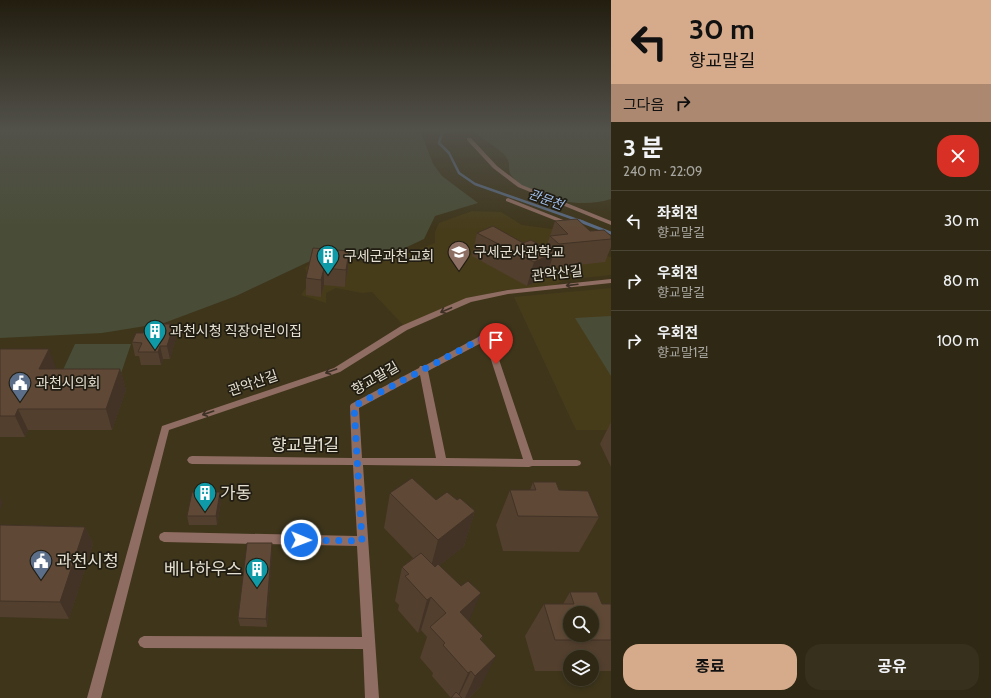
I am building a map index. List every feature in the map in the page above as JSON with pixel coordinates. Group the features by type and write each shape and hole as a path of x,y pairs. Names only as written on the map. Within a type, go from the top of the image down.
{"street":[{"path":"492,164 520,186 611,223"},
{"path":"508,200 575,227"},
{"name":"관악산길","path":"94,698 165,428 337,370 404,328 469,300 508,292 611,281"},
{"name":"향교말길","path":"372,698 354,406 423,368 487,336 529,463"},
{"path":"423,368 442,462"},
{"name":"향교말1길","path":"192,460 577,463"},
{"path":"164,537 362,541"},
{"path":"144,642 368,643"}],"shaded area":[{"name":"구세군사관학교","path":"472,211 501,212 522,225 559,230 580,249 611,257 611,275 564,280 553,286 505,290 466,299 404,326 372,292 362,293 336,288 326,293 326,303 301,295 310,282 305,268 313,260 329,257 375,265 435,243 435,232 439,223"},
{"path":"611,288 611,430 576,430 514,297"}],"green space":[{"path":"0,164 433,164 442,176 478,203 435,216 424,239 375,262 325,254 236,296 164,323 102,333 0,338"},
{"path":"509,164 611,164 611,199 586,203 557,200 543,196 520,184 511,175"},
{"path":"611,316 611,376 575,318"},
{"path":"75,344 131,344 117,385 56,385"}],"building":[{"path":"577,219 590,231 604,230 611,236 611,239 559,244 550,236 568,234 555,221"},
{"path":"493,226 523,243 531,240 554,253 534,262 477,233"},
{"path":"313,248 349,251 346,270 324,268 321,280 306,278"},
{"path":"158,324 174,324 167,346 160,346 158,352 138,352 142,343 132,342 136,333 143,333 144,330 157,328"},
{"path":"0,349 49,349 39,369 120,369 106,409 18,409 15,416 0,416"},
{"path":"412,478 436,500 447,492 457,500 460,498 475,511 438,540 390,493"},
{"path":"533,482 556,482 559,490 588,491 599,517 518,516 510,490 536,490"},
{"path":"192,492 220,492 216,516 187,516"},
{"name":"과천시청","path":"0,525 85,527 60,602 0,601"},
{"name":"베나하우스","path":"247,543 272,543 266,619 238,618"},
{"path":"421,553 435,567 438,564 461,586 468,581 481,593 460,612 483,636 480,639 496,656 475,676 471,671 468,673 443,645 445,643 430,627 446,613 431,597 427,600 405,576 409,574 402,567"},
{"path":"570,592 597,592 602,604 611,604 611,640 599,640 599,606 563,606 563,640 555,640 544,604 574,604"},
{"path":"456,692 462,698 451,698"}],"waterway":[{"name":"관문천","path":"454,164 459,173 475,184 583,222"},
{"name":"관문천","path":"580,221 611,233"}],"place":[{"name":"구세군사관학교","path":"459,272"},
{"name":"구세군과천교회","path":"328,276"},
{"name":"과천시청 직장어린이집","path":"155,350"},
{"name":"과천시의회","path":"20,402"},
{"name":"가동","path":"205,512"},
{"name":"과천시청","path":"41,580"},
{"name":"베나하우스","path":"257,588"}],"route":[{"path":"301,540 362,541 354,406 423,368 487,336 496,364"}]}
